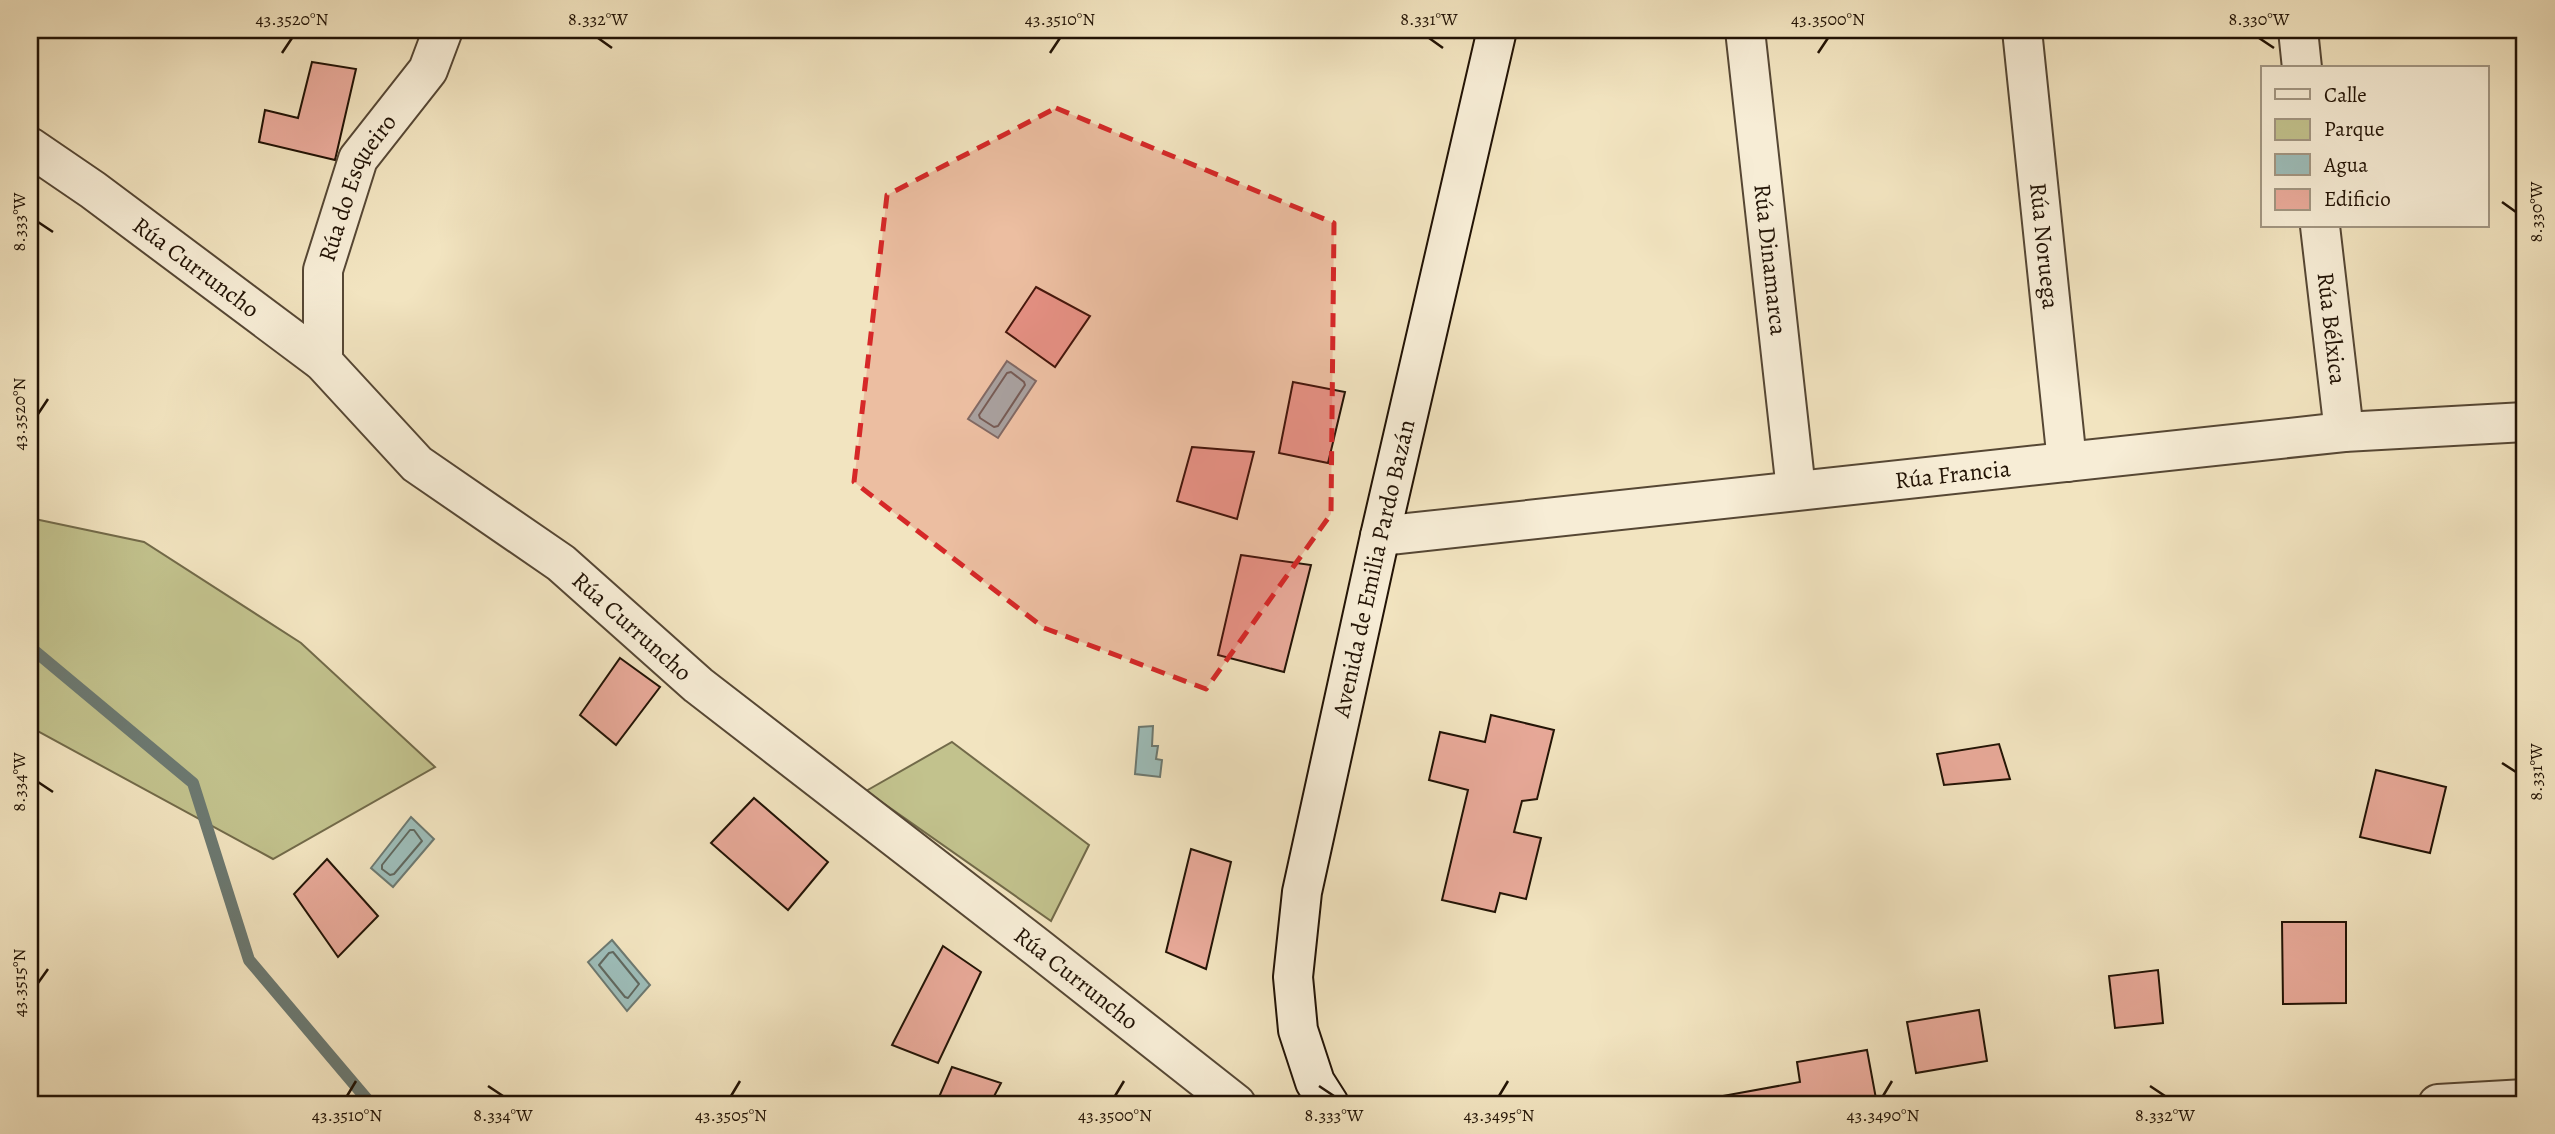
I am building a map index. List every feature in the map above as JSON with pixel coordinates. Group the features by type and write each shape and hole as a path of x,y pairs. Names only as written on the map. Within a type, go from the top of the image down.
{"street":[{"name":"Rúa do Esqueiro","path":"323,362 323,270 358,159 428,71 443,30"},
{"name":"Avenida de Emilia Pardo Bazán","path":"1329,1104 1315,1082 1298,1030 1293,977 1302,892 1380,536 1497,30"},
{"name":"Rúa Dinamarca","path":"1745,30 1796,490"},
{"name":"Rúa Noruega","path":"2022,30 2067,462"},
{"path":"2298,30 2302,66"},
{"name":"Rúa Curruncho","path":"30,147 93,190 323,362 418,464 561,563 698,685 1236,1104"},
{"name":"Rúa Bélxica","path":"2320,228 2344,432"},
{"name":"Rúa Francia","path":"1380,536 2344,432 2525,422"},
{"path":"2438,1104 2525,1099"}],"highlighted area":[{"path":"1056,108 1334,223 1331,514 1206,689 1044,628 854,482 887,195"}],"green space":[{"path":"30,518 144,542 301,643 435,767 273,859 30,727"},
{"path":"952,742 1089,845 1051,921 866,791"}],"water":[{"path":"1007,361 1036,381 998,438 968,419"},
{"path":"1153,726 1152,746 1158,746 1156,759 1162,760 1160,777 1135,774 1139,727"},
{"path":"411,817 434,839 393,887 371,868"},
{"path":"612,940 650,985 627,1011 588,962"}],"building":[{"path":"312,62 356,69 335,160 259,142 265,110 298,118"},
{"path":"1036,287 1090,316 1055,367 1006,332"},
{"path":"1293,382 1345,392 1328,463 1279,453"},
{"path":"1192,447 1254,452 1237,519 1177,501"},
{"path":"1241,555 1311,565 1284,672 1218,655"},
{"path":"620,658 660,687 616,745 580,715"},
{"path":"1491,715 1554,730 1537,799 1522,801 1514,832 1541,838 1526,899 1500,893 1495,912 1442,900 1468,790 1429,780 1440,732 1485,742"},
{"path":"1999,744 2010,779 1944,785 1937,754"},
{"path":"2376,770 2446,787 2430,853 2360,837"},
{"path":"754,798 828,862 788,910 711,843"},
{"path":"1191,849 1231,862 1206,969 1166,952"},
{"path":"327,859 378,916 338,957 294,894"},
{"path":"2282,922 2346,922 2346,1003 2283,1004"},
{"path":"943,946 981,972 938,1063 892,1045"},
{"path":"2158,970 2163,1023 2115,1028 2109,976"},
{"path":"1979,1010 1987,1061 1916,1073 1907,1022"},
{"path":"1867,1050 1877,1104 1718,1104 1717,1097 1800,1082 1797,1062"},
{"path":"952,1067 1001,1083 990,1104 936,1104"}],"waterway":[{"path":"30,647 193,783 249,960 371,1104"}]}
